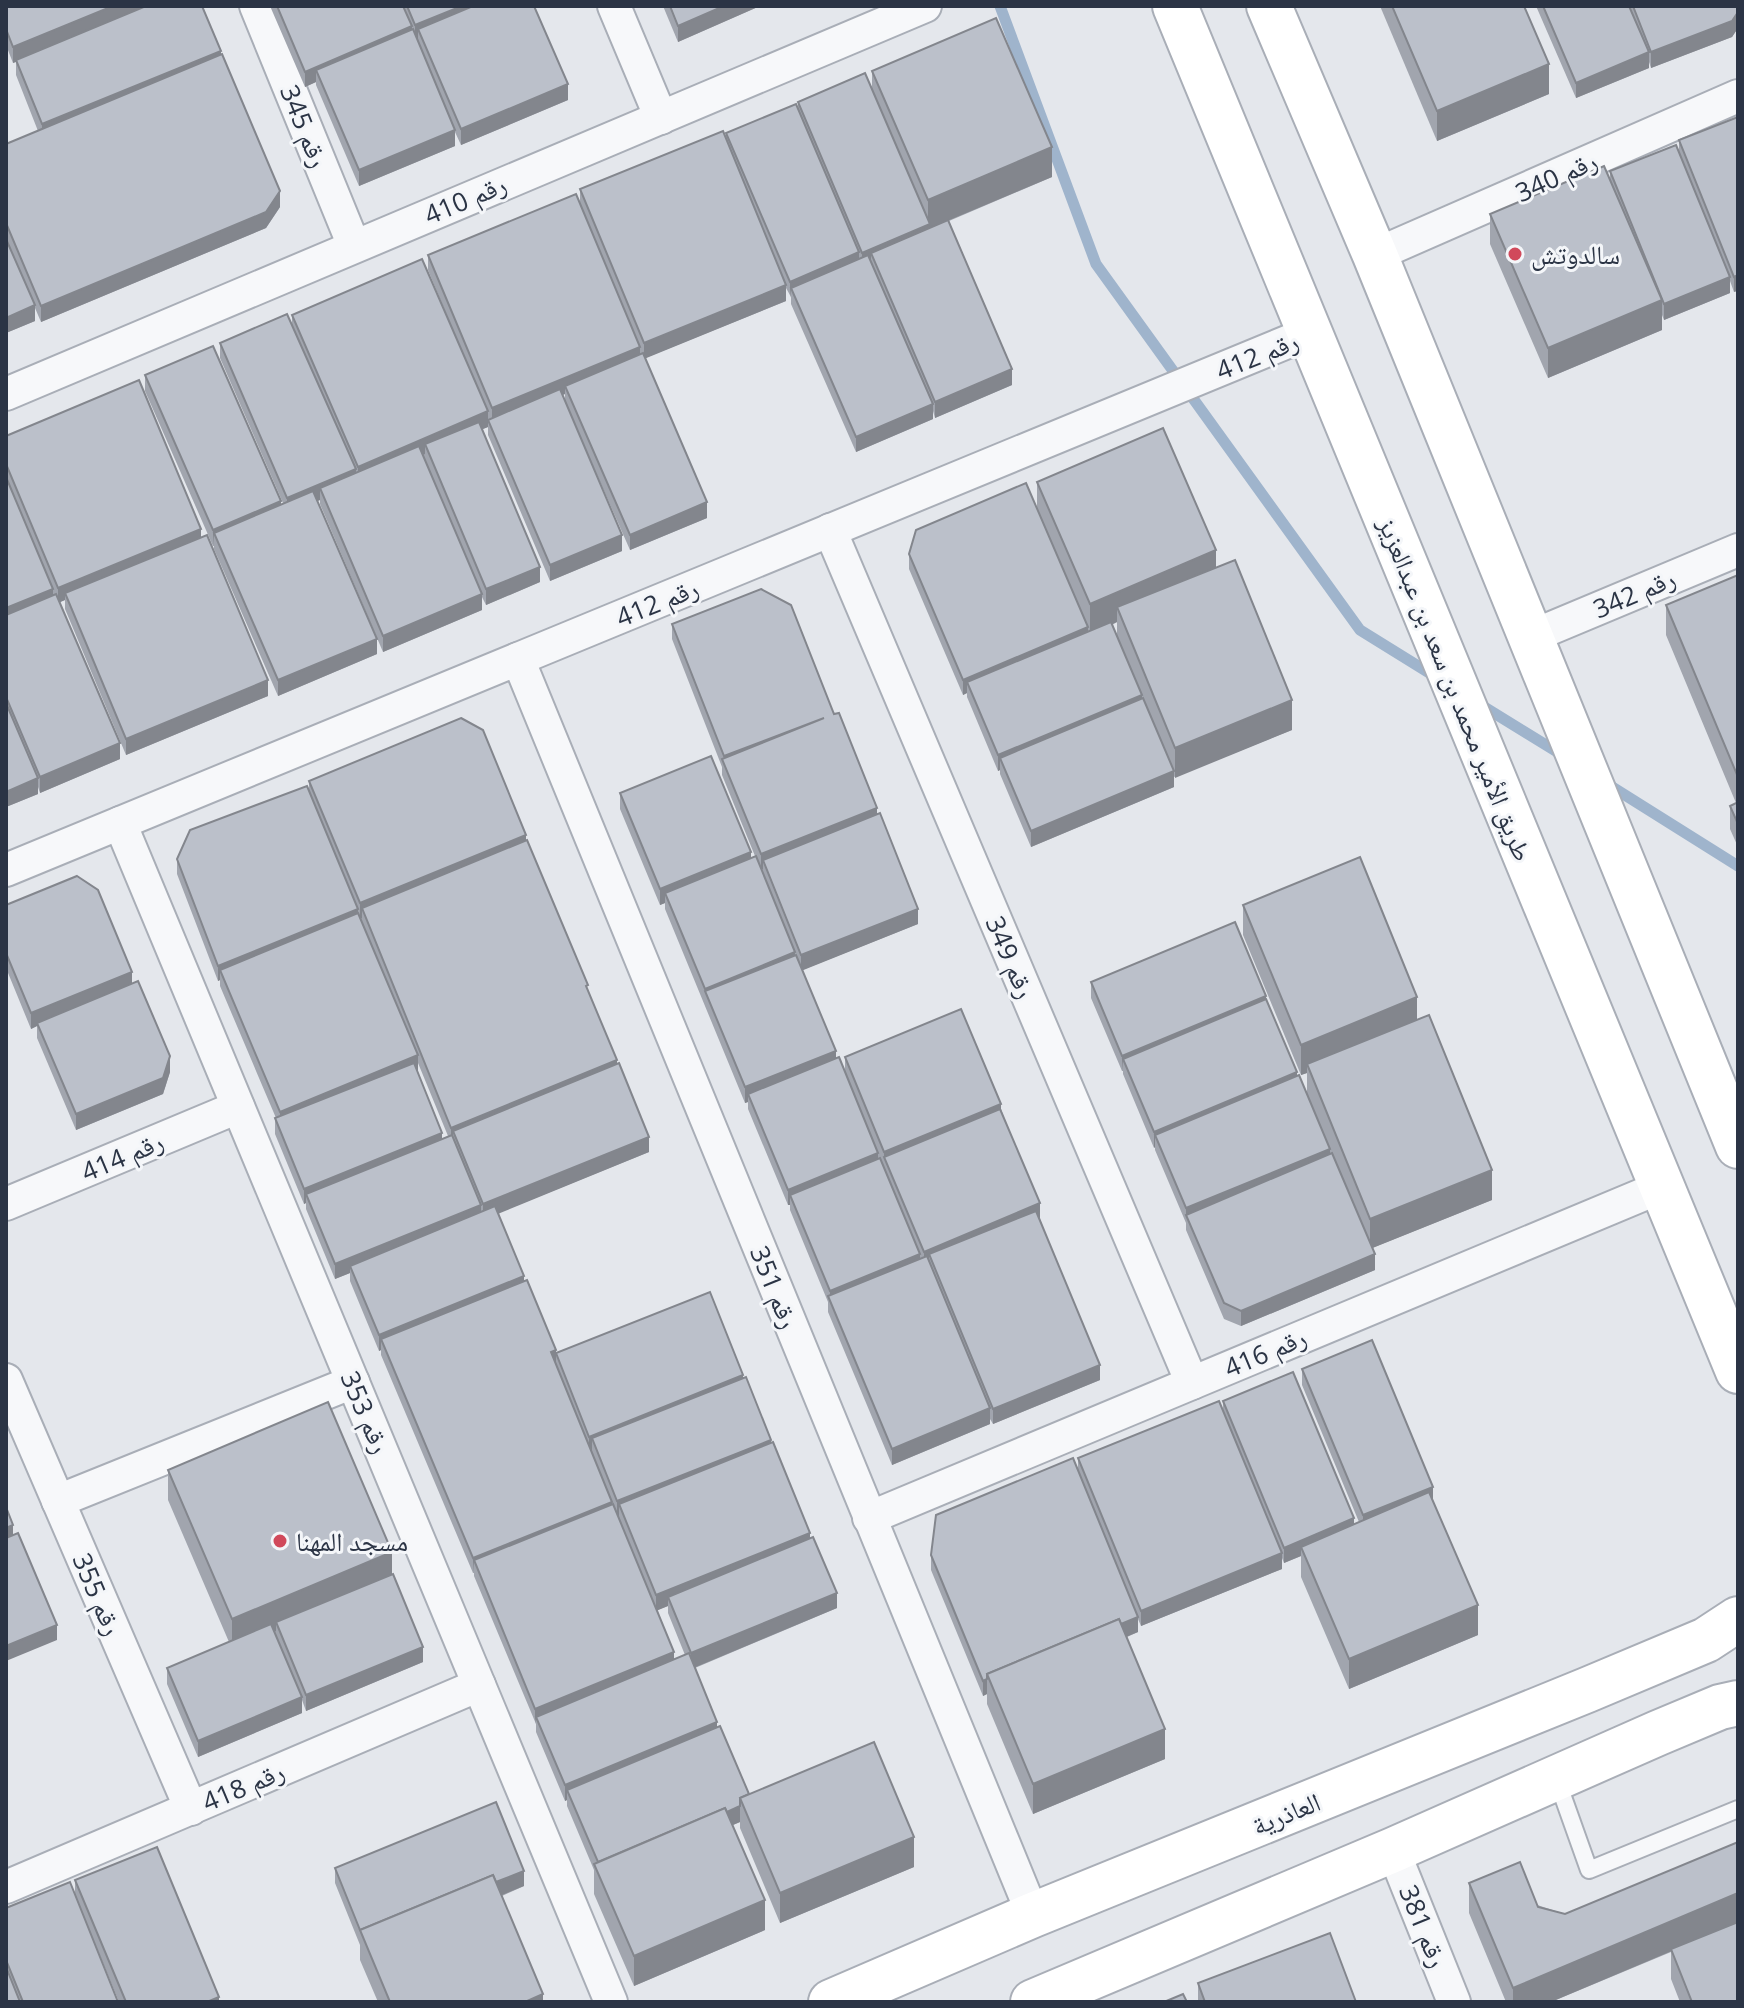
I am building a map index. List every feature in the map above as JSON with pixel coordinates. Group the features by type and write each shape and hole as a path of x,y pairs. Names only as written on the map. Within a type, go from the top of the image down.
{"main road":[{"path":"1269,6 1375,255 1738,1146"},
{"name":"طريق الأمير محمد بن سعد بن عبدالعزيز","path":"1172,14 1309,333 1738,1371"},
{"name":"العاذرية","path":"831,2002 1033,1915 1706,1640 1738,1619"},
{"path":"1651,1662 1686,1674 1694,1687 1683,1716 1658,1733"},
{"path":"1033,2002 1393,1850 1658,1733 1720,1707 1738,1703"}],"street":[{"name":"رقم 345","path":"256,6 354,246"},
{"path":"614,6 661,118"},
{"name":"رقم 410","path":"6,394 925,6"},
{"name":"رقم 340","path":"1375,255 1738,96"},
{"name":"رقم 412","path":"6,870 1309,333"},
{"name":"رقم 349","path":"830,530 1192,1383"},
{"name":"رقم 342","path":"1530,637 1738,550"},
{"name":"رقم 351","path":"518,659 1033,1915"},
{"name":"رقم 353","path":"120,823 611,2002"},
{"name":"رقم 414","path":"6,1204 238,1107"},
{"name":"رقم 416","path":"869,1518 1661,1187"},
{"name":"رقم 355","path":"6,1380 191,1809"},
{"path":"58,1501 353,1382"},
{"name":"رقم 418","path":"6,1887 479,1685"},
{"name":"رقم 381","path":"1393,1850 1454,2002"}],"lane":[{"path":"1556,1778 1589,1870 1738,1809"}],"building":[{"path":"6,6 113,6 13,47 6,29"},
{"path":"146,6 202,6 221,51 42,124 16,60"},
{"path":"277,6 403,6 412,26 305,72"},
{"path":"407,6 462,6 415,25"},
{"path":"473,6 534,6 568,84 461,129 418,29"},
{"path":"670,6 724,6 678,26"},
{"path":"1392,6 1524,6 1549,64 1437,111"},
{"path":"1543,6 1629,6 1649,52 1576,83"},
{"path":"1633,6 1738,6 1738,12 1732,21 1651,52"},
{"path":"996,18 1052,147 928,200 872,71"},
{"path":"413,29 455,130 359,170 316,70"},
{"path":"222,54 280,191 266,212 41,306 6,223 6,144"},
{"path":"865,73 930,224 862,253 798,102"},
{"path":"796,104 859,252 790,282 726,133"},
{"path":"1738,117 1738,275 1734,277 1679,140"},
{"path":"723,131 786,285 644,343 580,189"},
{"path":"1676,145 1730,277 1664,304 1610,171"},
{"path":"1604,166 1662,300 1548,348 1490,214"},
{"path":"576,194 640,347 492,408 428,255"},
{"path":"948,220 1012,369 935,402 871,253"},
{"path":"6,239 35,305 6,318"},
{"path":"868,255 933,404 856,437 791,288"},
{"path":"422,259 488,411 358,467 292,315"},
{"path":"287,314 356,469 287,498 220,343"},
{"path":"213,346 281,501 213,530 145,375"},
{"path":"643,353 707,502 630,535 565,386"},
{"path":"139,380 201,529 58,588 6,464 6,436"},
{"path":"560,389 622,535 550,565 488,420"},
{"path":"479,422 540,567 486,589 425,444"},
{"path":"1163,428 1216,550 1090,604 1037,482"},
{"path":"419,446 482,594 383,636 320,488"},
{"path":"6,477 53,589 6,608"},
{"path":"1026,483 1088,627 963,680 909,554 916,530"},
{"path":"313,491 377,639 278,680 214,533"},
{"path":"207,535 268,680 126,739 65,593"},
{"path":"1235,560 1292,700 1175,748 1117,607"},
{"path":"1738,575 1738,777 1666,605"},
{"path":"761,589 791,605 834,714 839,713 877,808 761,854 722,759 824,718 724,756 672,624"},
{"path":"56,594 120,743 40,777 6,697 6,615"},
{"path":"1111,622 1142,695 998,755 967,682"},
{"path":"1143,698 1174,771 1031,831 1000,758"},
{"path":"6,703 38,778 6,792"},
{"path":"461,718 483,730 526,835 360,903 309,781"},
{"path":"711,756 751,852 660,889 620,793"},
{"path":"307,786 358,909 218,966 177,859 190,830"},
{"path":"1738,802 1738,824 1730,806"},
{"path":"880,813 918,909 801,955 763,860"},
{"path":"527,840 617,1060 451,1128 362,908"},
{"path":"756,856 795,952 705,989 665,893"},
{"path":"1360,857 1417,997 1301,1045 1243,905"},
{"path":"77,876 98,890 132,972 31,1013 6,953 6,905"},
{"path":"358,913 418,1055 280,1112 220,970"},
{"path":"1235,922 1266,996 1122,1056 1091,982"},
{"path":"796,955 836,1051 745,1087 705,991"},
{"path":"138,981 170,1056 163,1078 76,1114 37,1023"},
{"path":"1266,999 1297,1072 1154,1132 1123,1059"},
{"path":"961,1009 1001,1104 884,1152 845,1057"},
{"path":"1429,1015 1492,1170 1370,1219 1307,1064"},
{"path":"839,1057 878,1153 788,1190 748,1094"},
{"path":"414,1063 442,1133 304,1189 275,1118"},
{"path":"619,1063 649,1137 483,1204 453,1131"},
{"path":"1299,1075 1330,1149 1186,1208 1155,1135"},
{"path":"1000,1109 1040,1203 924,1252 884,1157"},
{"path":"452,1135 481,1205 335,1264 306,1194"},
{"path":"1332,1153 1375,1254 1241,1311 1224,1303 1186,1215"},
{"path":"880,1158 920,1254 830,1291 790,1195"},
{"path":"495,1206 524,1276 379,1335 350,1266"},
{"path":"1036,1211 1100,1365 993,1409 929,1254"},
{"path":"927,1256 990,1408 892,1449 828,1296"},
{"path":"527,1280 556,1350 551,1352 612,1502 473,1558 381,1339"},
{"path":"710,1292 743,1375 589,1437 556,1353"},
{"path":"1372,1340 1433,1487 1363,1515 1302,1369"},
{"path":"1293,1372 1354,1518 1284,1548 1223,1401"},
{"path":"746,1377 771,1440 617,1501 592,1438"},
{"path":"1219,1401 1282,1553 1141,1611 1078,1458"},
{"name":"مسجد المهنا","path":"328,1402 392,1552 232,1619 168,1470"},
{"path":"773,1442 810,1533 656,1595 619,1504"},
{"path":"1073,1458 1138,1617 1121,1624 1119,1619 987,1674 987,1679 983,1681 931,1555 936,1515"},
{"path":"1429,1492 1478,1605 1349,1659 1301,1547"},
{"path":"613,1504 674,1652 535,1709 474,1560"},
{"path":"6,1507 13,1525 6,1528"},
{"path":"18,1533 57,1625 6,1646 6,1538"},
{"path":"813,1537 837,1593 691,1653 668,1597"},
{"path":"393,1574 423,1647 306,1695 276,1622"},
{"path":"1119,1619 1165,1729 1033,1784 987,1674"},
{"path":"271,1624 302,1697 198,1741 167,1668"},
{"path":"689,1653 717,1722 565,1785 536,1717"},
{"path":"720,1726 749,1794 740,1798 740,1806 727,1812 725,1808 598,1862 567,1790"},
{"path":"874,1742 914,1837 780,1893 740,1798"},
{"path":"496,1802 524,1871 496,1882 493,1875 360,1930 335,1868"},
{"path":"725,1808 765,1900 634,1956 594,1864"},
{"path":"1738,1842 1738,1893 1513,1988 1469,1883 1520,1862 1538,1907 1565,1914"},
{"path":"157,1847 219,1997 207,2002 126,2002 75,1880"},
{"path":"493,1875 543,1994 525,2002 390,2002 360,1930"},
{"path":"70,1882 118,2002 23,2002 6,1960 6,1908"},
{"path":"1738,1922 1738,2002 1692,2002 1671,1949"},
{"path":"1330,1933 1356,2002 1205,2002 1198,1983"},
{"path":"6,1967 20,2002 6,2002"},
{"path":"1183,1994 1187,2002 1164,2002"}],"waterway":[{"path":"1000,6 1096,264 1360,630 1431,674"},
{"path":"1481,705 1559,753"},
{"path":"1609,785 1738,866"}],"place":[{"name":"سالدوتش","path":"1515,254"},
{"name":"مسجد المهنا","path":"280,1541"}]}
